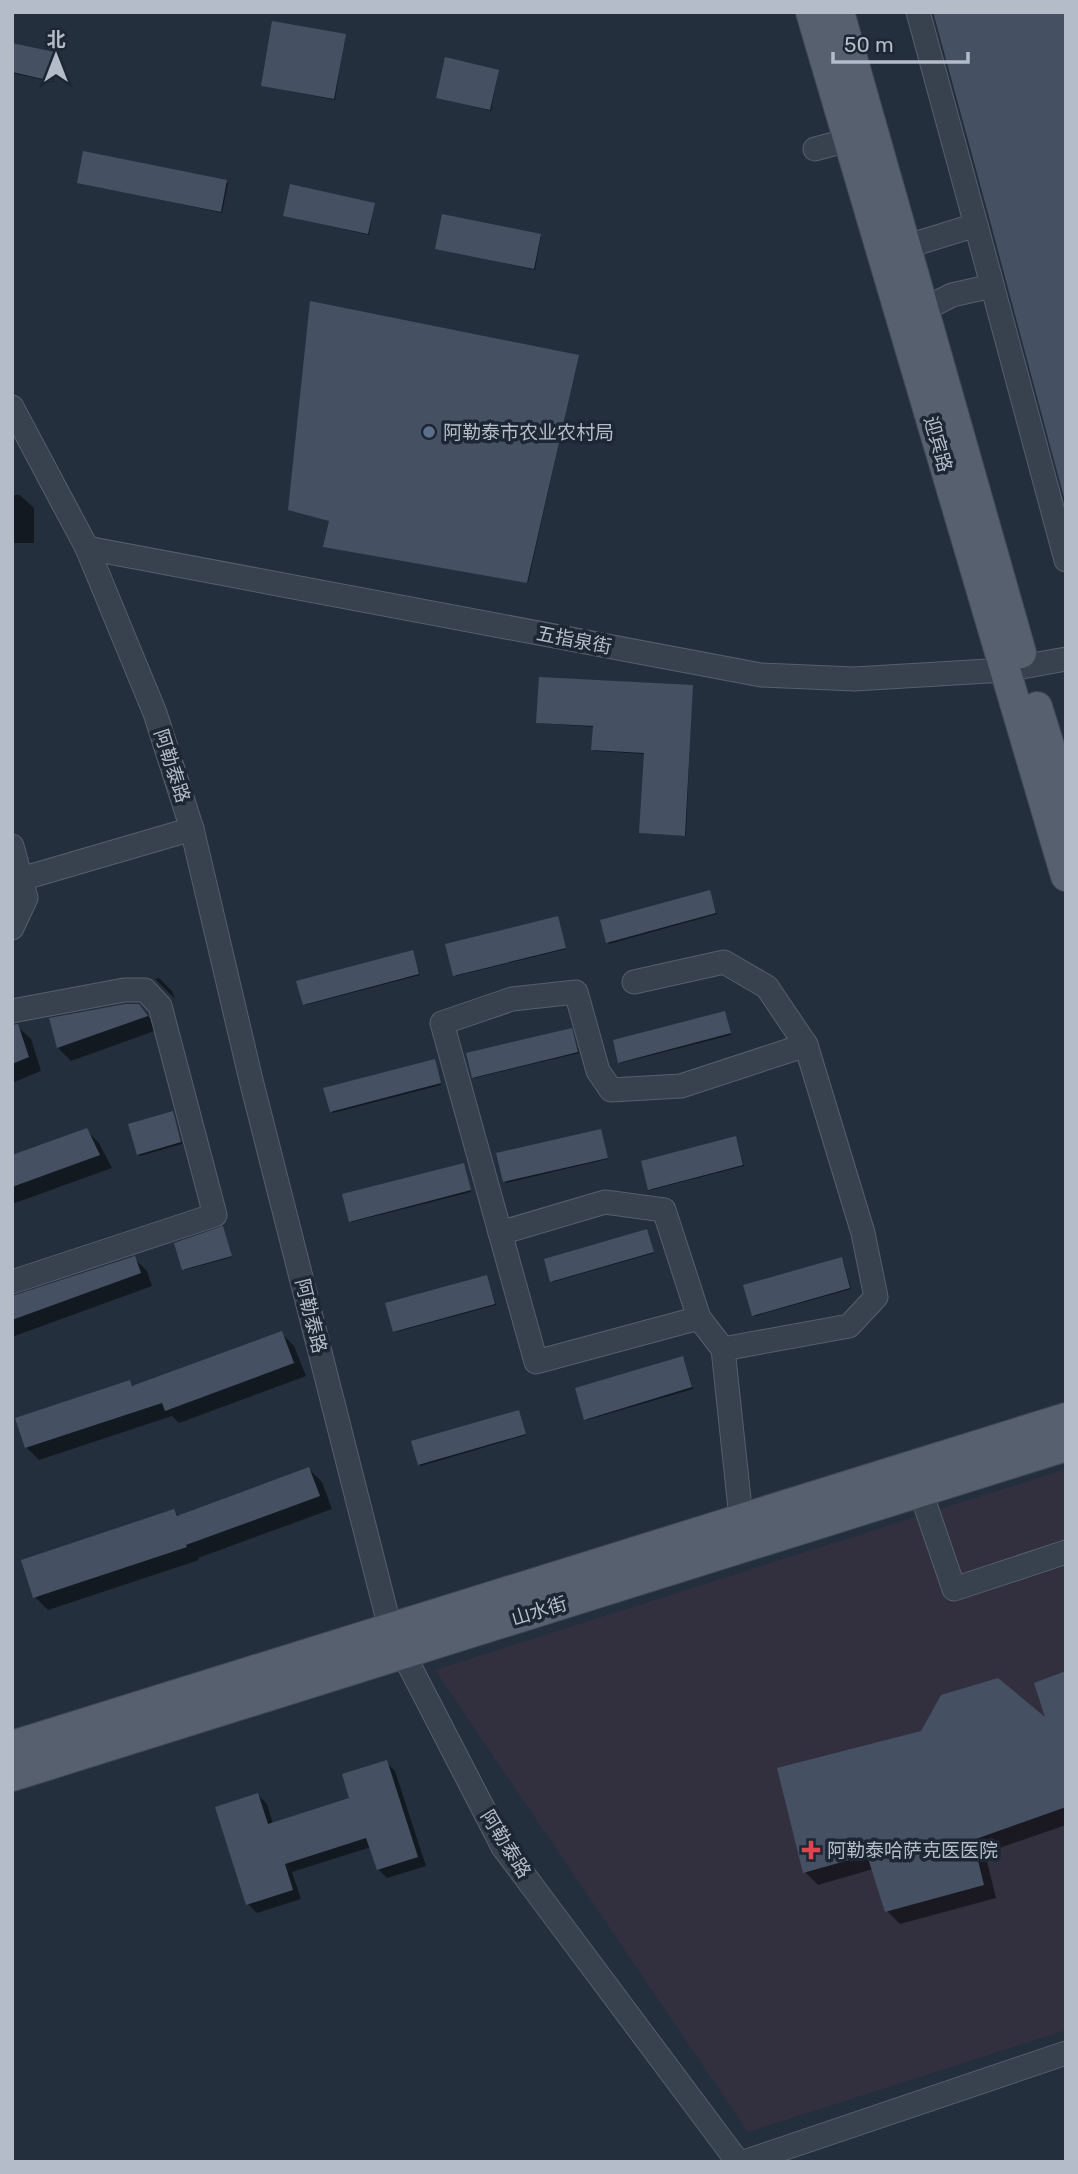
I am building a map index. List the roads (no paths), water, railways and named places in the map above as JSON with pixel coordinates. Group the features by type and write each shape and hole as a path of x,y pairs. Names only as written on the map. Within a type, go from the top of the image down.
{"main road":[{"name":"迎宾路","path":"811,12 861,136 1015,668 1066,876"},
{"name":"迎宾路","path":"839,12 861,136"},
{"name":"迎宾路","path":"1015,668 1066,801"},
{"name":"山水街","path":"12,1746 396,1641 916,1478 1066,1418"},
{"name":"山水街","path":"12,1776 741,1518 1066,1446"}],"street":[{"path":"918,12 1066,560"},
{"path":"816,149 861,136"},
{"path":"894,250 976,225"},
{"path":"913,315 952,295 992,286"},
{"name":"阿勒泰路","path":"12,407 87,548 155,713 192,830 251,1080 396,1641 503,1847 741,2162"},
{"name":"五指泉街","path":"87,548 761,675 854,679 1015,668 1066,659"},
{"path":"21,879 192,830"},
{"path":"12,846 26,898 12,928"},
{"path":"634,982 724,962 767,987 806,1045 863,1233 876,1297 849,1326 723,1349"},
{"path":"12,1282 215,1215 160,1006 145,990 124,990 18,1006"},
{"path":"699,1318 536,1362 442,1023 512,999 576,992 598,1071 611,1090 681,1086 806,1045"},
{"path":"500,1233 605,1202 664,1210 699,1318 723,1349 741,1518"},
{"path":"916,1478 954,1589 1066,1552"},
{"path":"741,2162 1066,2053"}],"place":[{"name":"阿勒泰市农业农村局","path":"429,432"},
{"name":"阿勒泰哈萨克医医院","path":"811,1850"}]}
